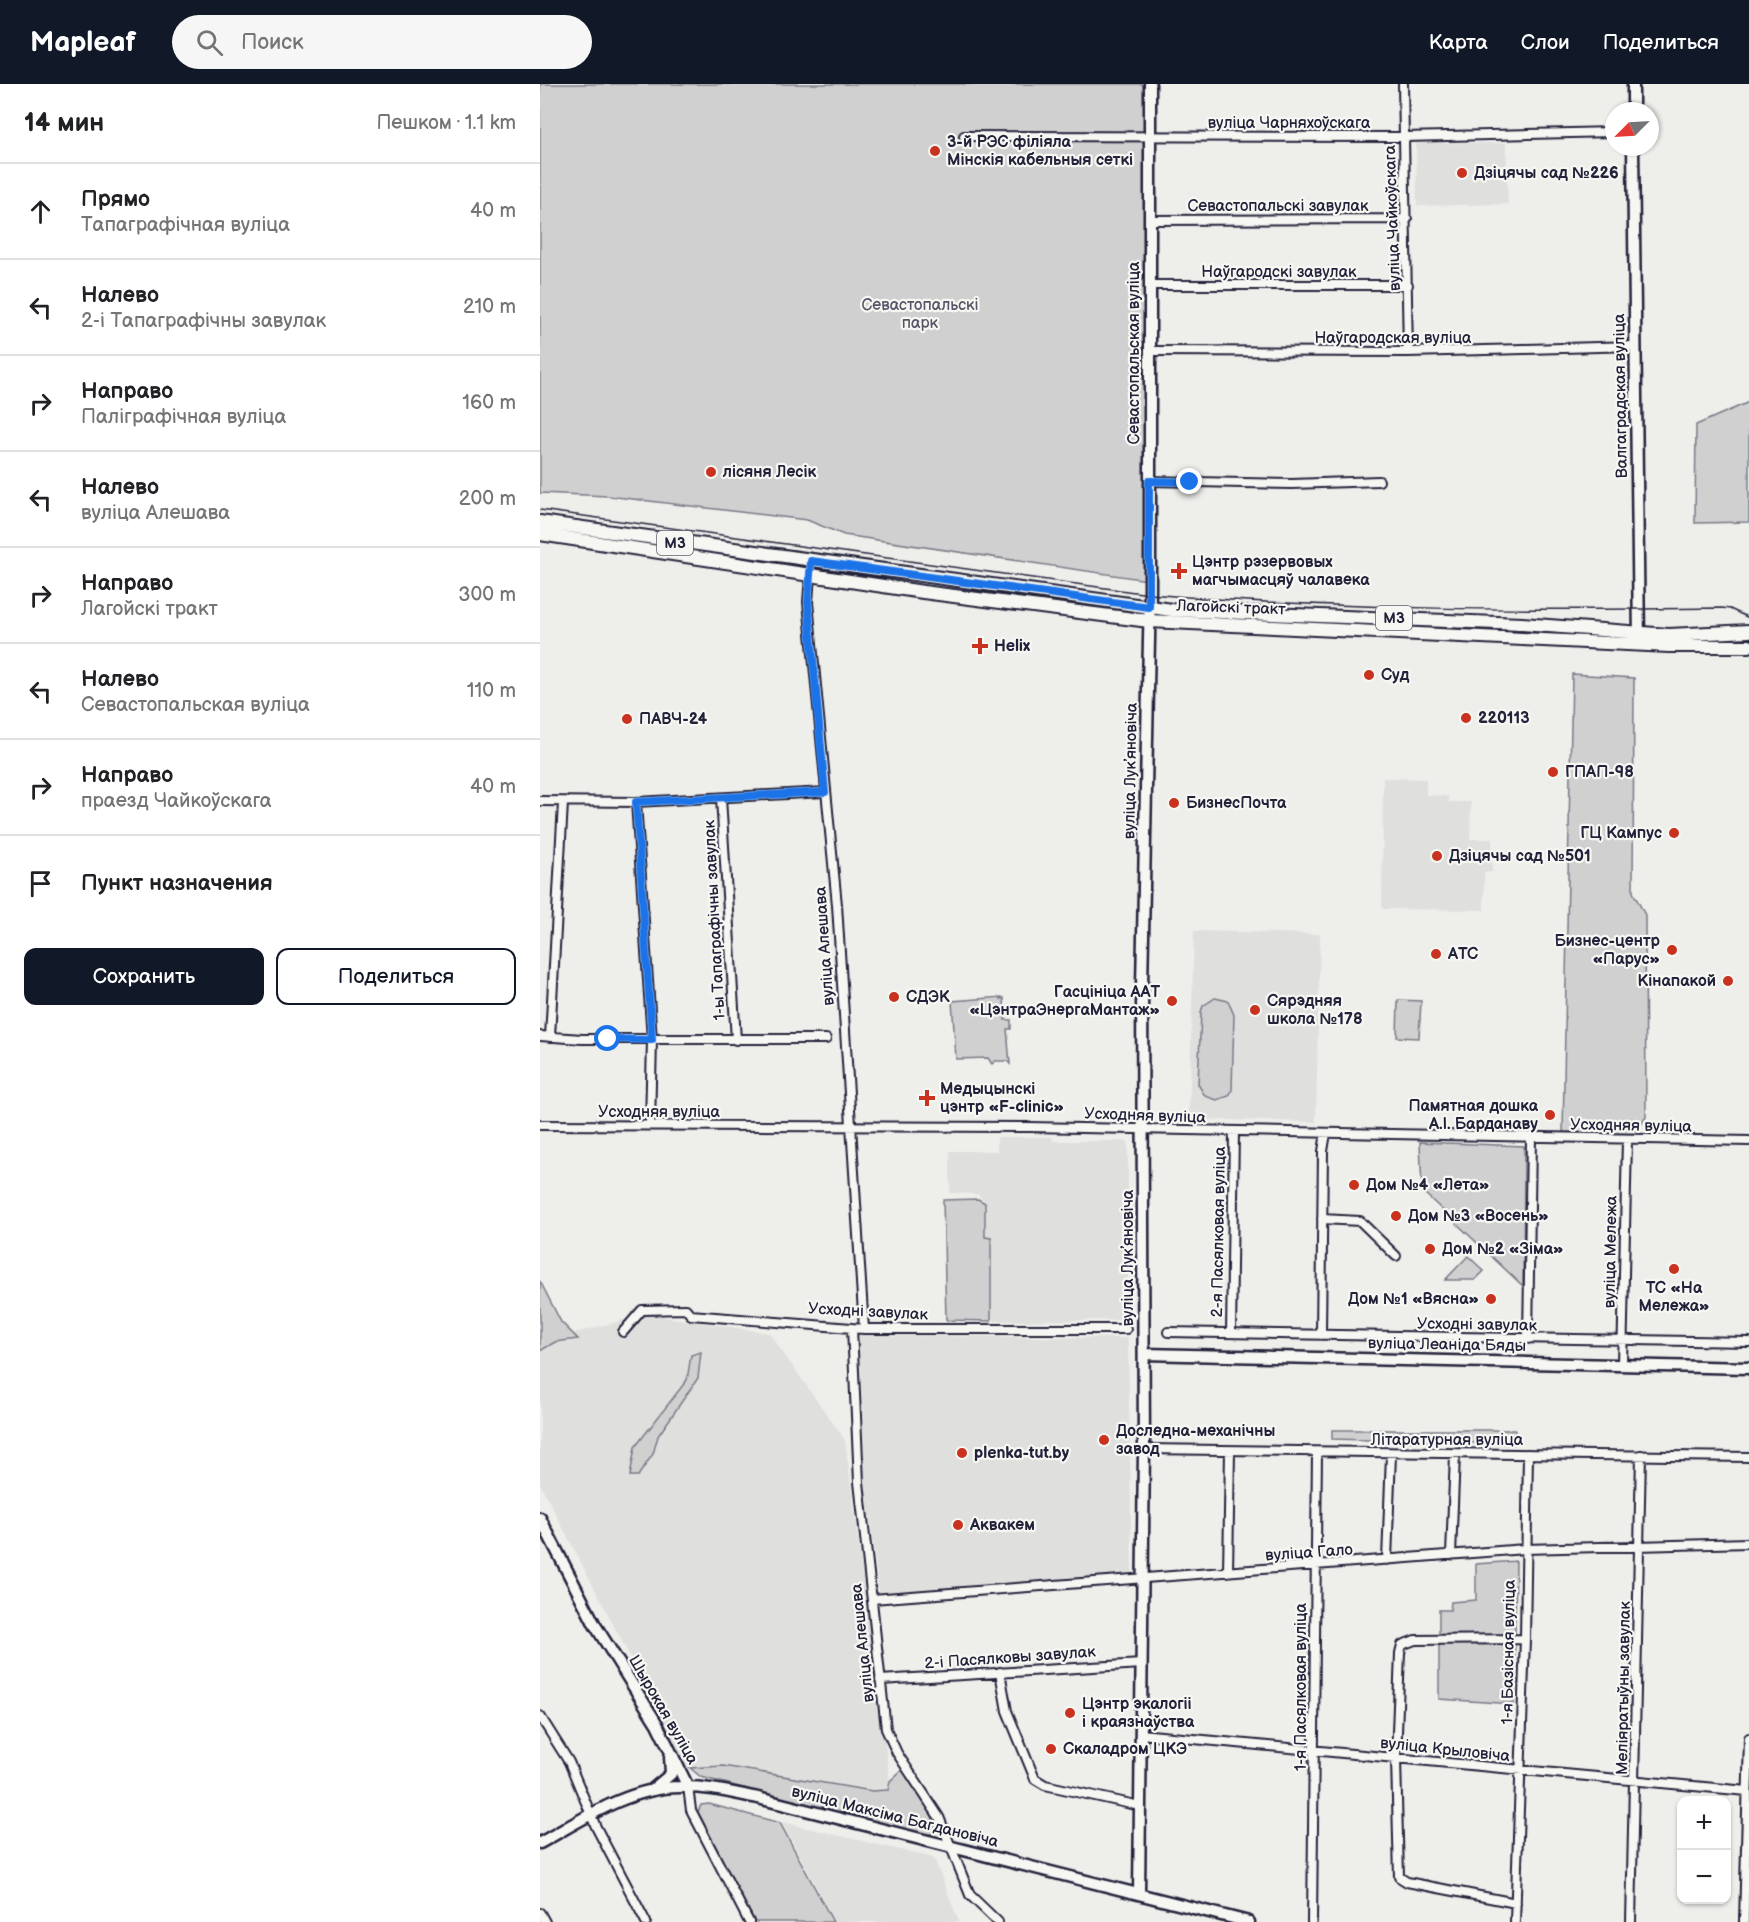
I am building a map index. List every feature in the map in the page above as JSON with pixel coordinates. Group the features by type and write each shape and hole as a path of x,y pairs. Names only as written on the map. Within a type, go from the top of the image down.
{"main road":[{"name":"Севастопальская вуліца","path":"1149,621 1150,84"},
{"path":"1633,84 1633,102"},
{"name":"Валгаградская вуліца","path":"1633,156 1639,639"},
{"name":"Лагойскі тракт","path":"540,522 1149,607 1522,624 1639,639"},
{"name":"Лагойскі тракт","path":"540,534 1149,621 1639,639"},
{"name":"вуліца Лукʼяновіча","path":"1139,1894 1144,1449 1142,931 1149,621"},
{"name":"М3","path":"1639,639 1749,631"},
{"name":"М3","path":"1639,639 1749,646"},
{"name":"вуліца Леаніда Бяды","path":"1143,1354 1749,1368"},
{"name":"Шырокая вуліца","path":"540,1518 595,1624 666,1742 688,1787"},
{"path":"652,1790 670,1774 672,1768 666,1742"},
{"name":"вуліца Максіма Багдановіча","path":"540,1843 631,1796 652,1790 688,1787 758,1798 1249,1922"}],"street":[{"name":"вуліца Чайкоўскага","path":"1402,84 1407,219 1408,352"},
{"name":"вуліца Чарняхоўскага","path":"964,136 1404,137 1605,132"},
{"name":"Севастопальскі завулак","path":"1149,220 1407,219"},
{"name":"Наўгародскі завулак","path":"1150,285 1408,285"},
{"name":"Наўгародская вуліца","path":"1150,351 1408,352 1635,346"},
{"path":"1149,481 1292,484 1379,482"},
{"name":"вуліца Алешава","path":"811,561 808,602 837,905 849,1126 864,1329"},
{"path":"540,801 636,802 825,792"},
{"name":"1-ы Тапаграфічны завулак","path":"721,798 736,1040"},
{"path":"636,802 652,1040 650,1125"},
{"path":"550,1037 563,803"},
{"path":"540,1036 652,1040 826,1039"},
{"name":"Усходняя вуліца","path":"540,1125 1142,1128 1234,1132 1749,1141"},
{"name":"2-я Пасялковая вуліца","path":"1231,1333 1234,1132"},
{"path":"1321,1335 1323,1151 1326,1133"},
{"path":"1528,1339 1531,1138"},
{"name":"вуліца Мележа","path":"1622,1365 1627,1140"},
{"path":"1322,1219 1360,1221 1396,1256"},
{"name":"Усходні завулак","path":"623,1332 642,1310 686,1309 691,1315 864,1329 1126,1329"},
{"name":"вуліца Алешава","path":"852,1328 859,1482 880,1680 889,1738 939,1817 970,1895 998,1922"},
{"name":"Усходні завулак","path":"1168,1332 1749,1342"},
{"name":"Літаратурная вуліца","path":"1144,1449 1455,1455 1749,1457"},
{"path":"1228,1572 1230,1451"},
{"name":"1-я Пасялковая вуліца","path":"1312,1922 1317,1453"},
{"path":"1387,1560 1391,1454"},
{"name":"1-я Базісная вуліца","path":"1515,1922 1525,1639 1528,1454"},
{"path":"1451,1555 1455,1455"},
{"name":"Меліяратыўны завулак","path":"1631,1922 1636,1782 1641,1455"},
{"name":"вуліца Гало","path":"872,1599 1525,1549 1749,1543"},
{"path":"1516,1903 1401,1880 1399,1877 1396,1758 1401,1645 1415,1640 1525,1639"},
{"name":"2-і Пасялковы завулак","path":"880,1680 1142,1664"},
{"path":"1000,1672 1003,1698 1035,1779 1045,1785 1140,1806"},
{"path":"540,1716 569,1762 592,1815 646,1922"},
{"name":"вуліца Крыловіча","path":"1140,1734 1519,1772 1747,1791"},
{"path":"1744,1922 1747,1888 1749,1738"},
{"name":"Шырокая вуліца","path":"688,1787 691,1810 749,1922"},
{"path":"540,1912 545,1922"}],"shaded area":[{"name":"Дзіцячы сад №226","path":"1416,143 1506,143 1508,204 1417,206"},
{"name":"Дзіцячы сад №501","path":"1383,778 1426,779 1426,795 1448,796 1449,802 1471,802 1470,839 1492,839 1492,872 1484,873 1484,910 1382,909"},
{"name":"Сярэдняя школа №178","path":"1194,931 1320,934 1316,1122 1189,1119"},
{"path":"997,1137 1052,1137 1053,1141 1128,1141 1128,1320 991,1321 991,1238 985,1238 985,1203 978,1194 950,1193 950,1151 997,1151"},
{"path":"646,1314 769,1333 845,1440 890,1781 888,1790 872,1791 723,1766 688,1768 540,1484 540,1351 567,1335"},
{"path":"859,1335 1128,1338 1132,1574 879,1593 865,1479"},
{"path":"782,1822 934,1858 959,1922 834,1922"}],"green space":[{"name":"Севастопальскі парк","path":"540,84 1149,84 1147,580 844,535 807,520 608,496 540,493"},
{"path":"1749,402 1749,522 1695,523 1696,425"},
{"path":"1572,674 1634,678 1633,892 1645,915 1646,1117 1635,1134 1563,1132"},
{"path":"1002,997 1001,999 1004,998 1005,1020 1011,1020 1011,1029 1007,1029 1010,1064 1007,1061 995,1061 992,1064 988,1058 956,1059 952,1001"},
{"path":"1215,998 1228,1001 1234,1015 1232,1090 1229,1096 1217,1100 1205,1096 1198,1084 1201,1012 1203,1006"},
{"path":"1398,1000 1421,1001 1419,1038 1397,1037"},
{"path":"1420,1142 1524,1146 1523,1286 1422,1191"},
{"path":"978,1199 985,1203 985,1237 991,1238 991,1321 946,1320 943,1200"},
{"path":"1468,1256 1484,1271 1475,1280 1445,1280"},
{"path":"540,1281 561,1322 578,1339 555,1342 540,1351"},
{"path":"701,1352 698,1378 658,1436 653,1454 638,1476 630,1476 635,1447 687,1380 691,1355"},
{"path":"1332,1430 1515,1430 1515,1444 1332,1439"},
{"path":"1516,1561 1514,1704 1439,1699 1439,1610 1450,1610 1451,1602 1476,1600 1476,1564"},
{"path":"723,1766 872,1791 888,1790 890,1781 903,1769 932,1816 937,1832 927,1835 701,1777 690,1768"},
{"path":"709,1804 780,1823 833,1922 755,1922 698,1812 701,1805"}],"tram line":[{"path":"540,510 1149,594 1292,603 1436,608 1722,608 1730,609 1749,618"}],"place":[{"name":"3-й РЭС філіяла Мінскія кабельныя сеткі","path":"935,151"},
{"name":"Дзіцячы сад №226","path":"1462,173"},
{"name":"лісяня Лесік","path":"711,472"},
{"name":"Цэнтр рэзервовых магчымасцяў чалавека","path":"1179,571"},
{"name":"Helix","path":"980,646"},
{"name":"Суд","path":"1369,675"},
{"name":"220113","path":"1466,718"},
{"name":"ПАВЧ-24","path":"627,719"},
{"name":"ГПАП-98","path":"1553,772"},
{"name":"БизнесПочта","path":"1174,803"},
{"name":"ГЦ Кампус","path":"1674,833"},
{"name":"Дзіцячы сад №501","path":"1437,856"},
{"name":"Бизнес-центр «Парус»","path":"1672,950"},
{"name":"АТС","path":"1436,954"},
{"name":"Кінапакой","path":"1728,981"},
{"name":"СДЭК","path":"894,997"},
{"name":"Гасцініца ААТ «ЦэнтраЭнергаМантаж»","path":"1172,1001"},
{"name":"Сярэдняя школа №178","path":"1255,1010"},
{"name":"Медыцынскі цэнтр «F-clinic»","path":"927,1098"},
{"name":"Памятная дошка А.І. Барданаву","path":"1550,1115"},
{"name":"Дом №4 «Лета»","path":"1354,1185"},
{"name":"Дом №3 «Восень»","path":"1396,1216"},
{"name":"Дом №2 «Зіма»","path":"1430,1249"},
{"name":"ТС «На Мележа»","path":"1674,1269"},
{"name":"Дом №1 «Вясна»","path":"1491,1299"},
{"name":"Доследна-механічны завод","path":"1104,1440"},
{"name":"plenka-tut.by","path":"962,1453"},
{"name":"Аквакем","path":"958,1525"},
{"name":"Цэнтр экалогіі і краязнаўства","path":"1070,1713"},
{"name":"Скаладром ЦКЭ","path":"1051,1749"}],"route":[{"path":"608,1039 652,1040 636,802 825,792 808,602 811,561 1149,607 1149,481 1190,482"}]}
